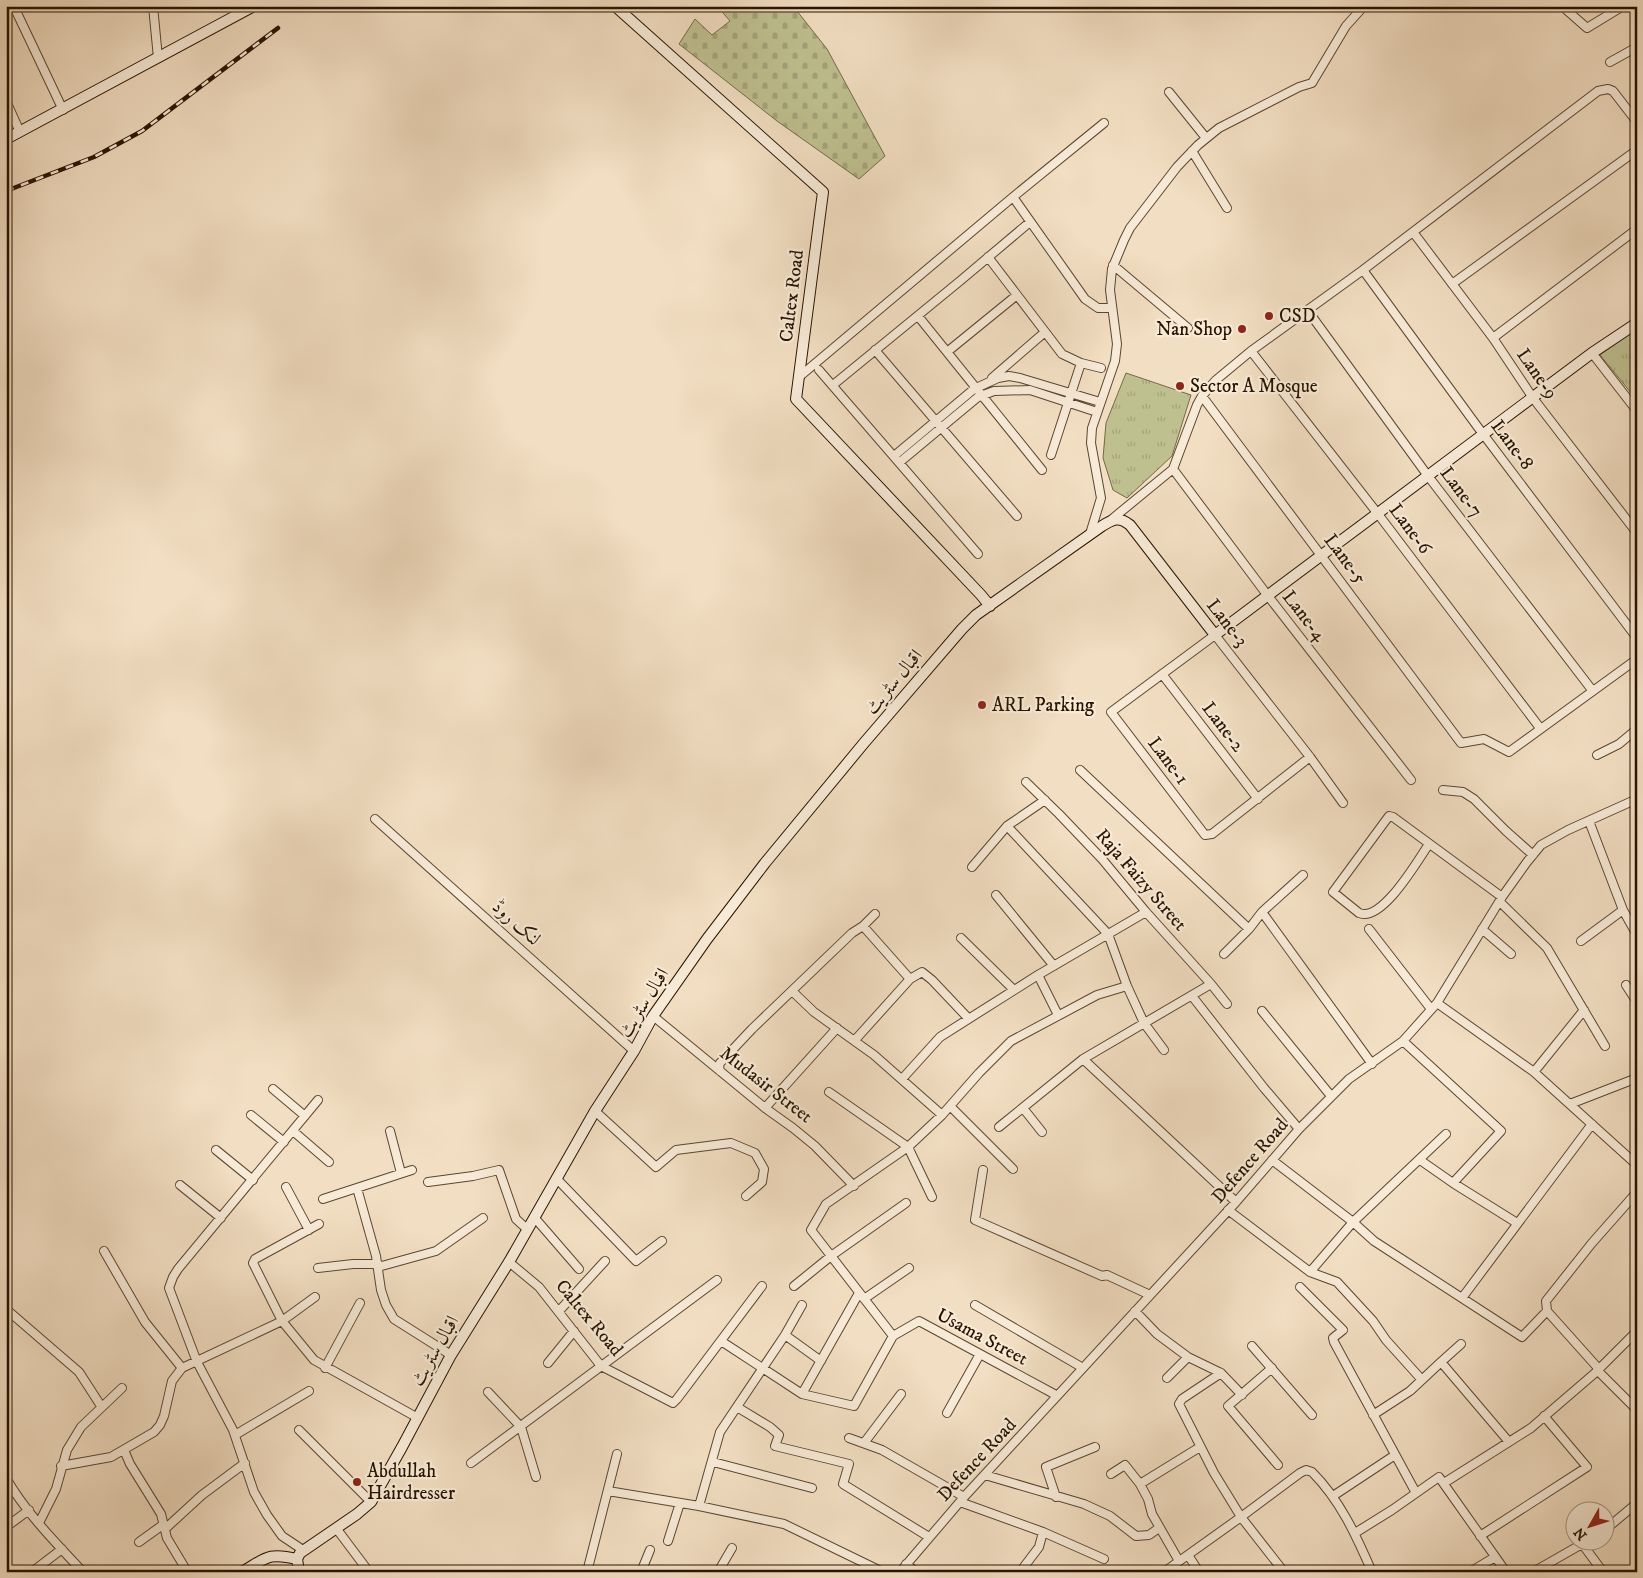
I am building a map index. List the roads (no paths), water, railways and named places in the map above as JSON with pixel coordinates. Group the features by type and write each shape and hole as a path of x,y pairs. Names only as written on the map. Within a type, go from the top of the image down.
{"street":[{"path":"153,6 158,58"},
{"path":"6,140 254,6"},
{"name":"Caltex Road","path":"615,6 822,192 796,399 990,606"},
{"path":"1090,534 1101,498 1091,443 1092,428 1110,374 1117,344 1110,290 1113,265 1130,228 1177,167 1206,138 1219,128 1299,87 1312,83 1346,26 1364,6"},
{"path":"1562,6 1587,28 1622,6"},
{"path":"1633,6 1637,13"},
{"path":"17,13 63,110"},
{"path":"1610,62 1637,47"},
{"path":"1112,519 1174,469 1202,396 1216,380 1251,351 1363,270 1598,91 1608,89 1613,91 1635,117"},
{"path":"1169,92 1206,138"},
{"path":"6,101 20,132"},
{"path":"799,377 1104,123"},
{"path":"1452,284 1637,150"},
{"path":"1192,151 1227,208"},
{"path":"1013,197 1085,299 1098,308 1112,308"},
{"path":"833,385 1030,222"},
{"path":"1493,338 1637,230"},
{"name":"Lane-9","path":"1413,232 1493,338 1533,398 1637,533"},
{"path":"988,257 1062,354 1081,363 1101,368"},
{"path":"1113,265 1188,328"},
{"name":"Lane-8","path":"1363,270 1637,638"},
{"path":"946,352 1017,295"},
{"name":"Lane-7","path":"1308,311 1428,476 1592,690"},
{"path":"918,316 1042,470"},
{"path":"1162,674 1592,353 1637,323"},
{"path":"897,459 936,420 976,388 989,381 1045,332"},
{"path":"875,350 942,426 1017,516"},
{"name":"Lane-6","path":"1251,351 1378,514 1540,728"},
{"path":"1592,353 1636,410"},
{"path":"1052,455 1081,363"},
{"path":"820,370 978,554"},
{"path":"989,381 1010,376 1100,402"},
{"path":"897,459 981,396 994,390 1030,390 1097,412"},
{"name":"Lane-5","path":"1202,396 1461,743 1484,739 1509,752 1540,728"},
{"name":"Lane-4","path":"1174,469 1268,596 1411,780"},
{"name":"اقبال سٹریٹ","path":"297,1559 303,1550 357,1514 371,1502 451,1355 509,1262 595,1111 634,1051 653,1016 707,939 771,855 955,637 976,615 1112,519"},
{"name":"Lane-3","path":"1112,519 1122,519 1130,525 1310,757 1343,803"},
{"path":"1540,728 1637,659"},
{"name":"Lane-1","path":"1162,674 1112,712 1199,829 1205,835 1212,834 1258,799"},
{"name":"Lane-2","path":"1162,674 1258,799"},
{"path":"1596,755 1619,744 1637,729"},
{"path":"1258,799 1310,757"},
{"path":"1080,770 1249,929"},
{"name":"Raja Faizy Street","path":"1026,782 1102,859 1227,1004"},
{"path":"1444,790 1463,792 1474,799 1533,855"},
{"name":"Defence Road","path":"900,1572 929,1536 1032,1425 1056,1395 1236,1202 1299,1129 1350,1079 1403,1041 1434,1006 1501,899 1541,845 1568,830 1637,799"},
{"path":"972,867 1007,826 1044,800"},
{"path":"1430,844 1391,898 1372,913 1359,913 1333,892 1389,816 1393,817 1430,844 1501,899 1547,948 1605,1046"},
{"name":"لنک روڈ","path":"375,819 634,1051"},
{"path":"1589,821 1623,910 1636,933"},
{"path":"1007,826 1108,934 1127,986 1144,1023 1164,1050"},
{"path":"1224,954 1249,929 1262,912 1303,875"},
{"path":"996,895 1054,966"},
{"path":"1581,941 1623,910"},
{"path":"902,1079 940,1037 1038,975 1146,912"},
{"path":"1262,912 1372,1064"},
{"path":"720,1071 720,1063 752,1029 852,933 875,914"},
{"path":"862,926 910,979"},
{"path":"1369,929 1434,1006 1534,1072 1637,1165"},
{"path":"1482,929 1511,954"},
{"path":"961,938 1014,990"},
{"path":"855,1040 910,979 922,972 968,1018"},
{"path":"1038,975 1058,1015"},
{"path":"999,1127 1083,1059 1211,984"},
{"path":"1626,985 1637,1002"},
{"path":"762,1286 721,1341 802,1394 854,1406 893,1336 811,1230 826,1204 908,1147 942,1115 979,1073 1011,1041 1098,995 1127,986"},
{"path":"792,991 814,1012 855,1040 942,1115"},
{"path":"1192,996 1264,1088 1299,1129"},
{"path":"1534,1072 1584,1010"},
{"path":"1262,1011 1331,1096"},
{"name":"Mudasir Street","path":"653,1016 765,1108 815,1146 854,1186"},
{"path":"765,1108 836,1028"},
{"path":"1403,1041 1501,1130 1453,1184"},
{"path":"1083,1059 1236,1202"},
{"path":"1570,1104 1637,1078"},
{"path":"273,1090 305,1116"},
{"path":"828,1092 908,1147 932,1197"},
{"path":"303,1550 286,1540 267,1515 254,1492 235,1435 197,1362 169,1288 178,1269 318,1100"},
{"path":"950,1106 1013,1170"},
{"path":"1023,1108 1042,1132"},
{"path":"595,1111 656,1167 676,1150 731,1143 755,1154 764,1169 762,1182 746,1196"},
{"path":"251,1115 284,1142"},
{"path":"1462,1298 1592,1124"},
{"path":"293,1131 329,1162"},
{"path":"390,1131 401,1173"},
{"path":"1310,1272 1353,1222 1446,1134"},
{"path":"216,1150 253,1180"},
{"path":"1272,1160 1353,1222 1374,1241 1522,1338 1547,1311"},
{"path":"1420,1160 1453,1184 1517,1223"},
{"path":"323,1199 412,1170"},
{"path":"428,1182 473,1176 499,1170 516,1219 527,1229"},
{"path":"983,1170 975,1220 1150,1295"},
{"path":"556,1178 636,1261 662,1241"},
{"path":"180,1185 221,1218"},
{"path":"286,1187 309,1230"},
{"path":"357,1188 378,1265 381,1290 386,1305 394,1319 451,1355"},
{"path":"1637,1192 1592,1242 1546,1301 1547,1311 1637,1410"},
{"path":"794,1286 831,1256 906,1203"},
{"path":"1228,1210 1310,1272 1337,1282 1374,1321 1386,1340 1422,1380"},
{"path":"534,1217 579,1269"},
{"path":"318,1268 353,1264 378,1265 431,1253 483,1218"},
{"path":"319,1224 255,1259 253,1263 282,1321 314,1360 325,1368 418,1418"},
{"path":"104,1250 145,1322 182,1368"},
{"path":"559,1311 605,1261"},
{"name":"Caltex Road","path":"509,1262 539,1287 602,1366 667,1401 673,1403 721,1341"},
{"path":"802,1394 862,1296 909,1268"},
{"path":"472,1463 717,1280"},
{"path":"1300,1287 1342,1327 1343,1330 1333,1338 1334,1342 1416,1493"},
{"path":"61,1466 111,1457 154,1432 164,1416 172,1381 182,1368 282,1321 315,1297"},
{"path":"325,1368 360,1303"},
{"path":"975,1304 1083,1368"},
{"path":"699,1506 720,1432 785,1335 802,1305"},
{"path":"6,1309 79,1372 101,1406"},
{"path":"1135,1311 1157,1334 1188,1357 1221,1373 1242,1395"},
{"name":"Usama Street","path":"893,1336 919,1321 1056,1395"},
{"path":"548,1363 574,1330"},
{"path":"1444,1483 1531,1428 1598,1369 1637,1331"},
{"path":"785,1335 821,1361"},
{"path":"1373,1415 1410,1391 1461,1344"},
{"path":"1252,1346 1312,1416"},
{"path":"947,1413 980,1354"},
{"path":"1167,1378 1188,1357"},
{"path":"1441,1362 1509,1442"},
{"path":"1272,1368 1228,1406 1278,1465"},
{"path":"1221,1373 1182,1399 1179,1404 1214,1473 1241,1517 1284,1572"},
{"path":"40,1523 56,1489 67,1450 80,1427 122,1388"},
{"path":"235,1435 309,1391"},
{"path":"488,1392 521,1427 536,1477"},
{"path":"864,1443 901,1394"},
{"path":"737,1407 770,1427 779,1435 775,1446 850,1464 843,1484 929,1536"},
{"path":"1480,1536 1587,1467 1544,1416"},
{"path":"299,1430 371,1502"},
{"path":"849,1438 882,1450 962,1500 1043,1532 1104,1559"},
{"path":"1140,1484 1200,1446"},
{"path":"1056,1497 1046,1467 1095,1447"},
{"path":"124,1450 130,1464 161,1514 167,1538 185,1568"},
{"path":"587,1572 617,1454"},
{"path":"1333,1496 1394,1455"},
{"path":"713,1462 812,1488"},
{"path":"139,1542 164,1526 245,1463"},
{"path":"1111,1474 1126,1465 1140,1484 1159,1528 1179,1562"},
{"path":"1164,1572 1300,1472 1306,1470 1312,1472 1333,1496 1355,1533 1372,1572"},
{"path":"985,1475 1084,1504 1110,1516 1136,1536 1149,1535 1159,1528"},
{"path":"1355,1533 1439,1477 1506,1572"},
{"path":"6,1478 14,1492 84,1572"},
{"path":"608,1492 699,1506 784,1524 883,1572"},
{"path":"668,1541 680,1503"},
{"path":"1616,1521 1637,1503"},
{"path":"6,1527 29,1510"},
{"path":"336,1528 369,1572"},
{"path":"1020,1572 1038,1547 1043,1532"},
{"path":"718,1572 732,1548"},
{"path":"32,1572 62,1549"},
{"path":"641,1572 650,1550"},
{"path":"1533,1572 1573,1550"},
{"path":"1590,1550 1603,1572"},
{"path":"242,1572 272,1555 297,1559 299,1572"},
{"path":"1188,1555 1199,1572"},
{"path":"1470,1572 1495,1557"},
{"path":"906,1564 916,1572"}],"railway":[{"path":"6,191 94,157 142,131 278,28"}],"place":[{"name":"CSD","path":"1269,316"},
{"name":"Nan Shop","path":"1242,329"},
{"name":"Sector A Mosque","path":"1180,386"},
{"name":"ARL Parking","path":"982,705"},
{"name":"Abdullah Hairdresser","path":"357,1482"}]}
